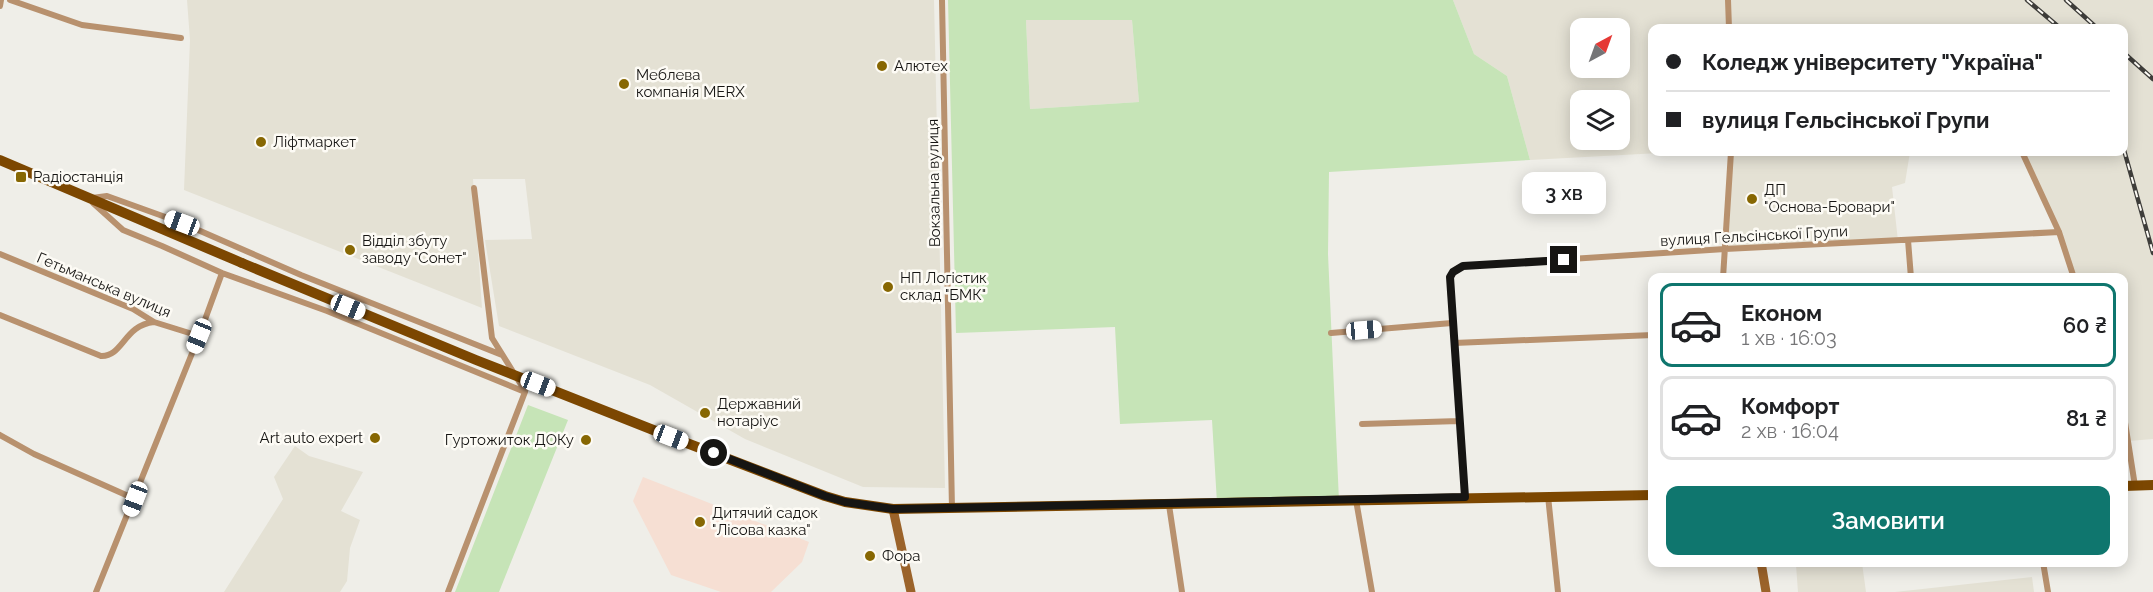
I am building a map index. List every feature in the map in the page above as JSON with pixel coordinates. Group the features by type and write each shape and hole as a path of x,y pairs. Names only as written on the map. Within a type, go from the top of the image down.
{"main road":[{"path":"0,160 476,360 671,437 845,502 893,509 1648,495"},
{"path":"2129,486 2153,485"},
{"path":"893,509 911,592"},
{"path":"1762,567 1766,592"}],"street":[{"path":"0,6 1,0"},
{"path":"10,0 82,25 181,38"},
{"name":"Вокзальна вулиця","path":"942,0 952,508"},
{"path":"1728,0 1729,24"},
{"path":"1723,273 1731,156"},
{"path":"2024,156 2059,232 2072,273"},
{"path":"474,188 492,338 525,392"},
{"path":"87,198 107,196 182,223 502,355"},
{"path":"87,198 123,230 222,273 327,311 525,392"},
{"name":"вулиця Гельсінської Групи","path":"1452,323 1450,283 1453,272 1463,266 1725,249 2059,232"},
{"path":"1908,240 1911,273"},
{"name":"Гетьманська вулиця","path":"0,254 133,309 154,322 199,336"},
{"path":"96,592 135,499 222,273"},
{"path":"327,311 336,288"},
{"path":"0,315 109,357 115,353 128,335 144,323 154,322"},
{"path":"1331,333 1452,323 1465,497"},
{"path":"1454,344 1648,335"},
{"path":"448,592 525,392"},
{"path":"1362,424 1459,421"},
{"path":"0,435 34,454 135,499"},
{"path":"1548,496 1558,592"},
{"path":"1356,500 1372,592"},
{"path":"1170,505 1182,592"},
{"path":"2044,567 2048,592"}],"shaded area":[{"path":"187,0 934,0 945,488 863,487 745,439 650,385 499,326 485,240 532,239 525,179 473,179 482,308 184,190 190,40"},
{"path":"1453,0 2153,0 2153,439 2129,441 2128,436 2128,273 2073,273 2059,232 2024,156 2128,156 2128,24 1648,24 1648,154 1530,160 1507,76 1474,54"},
{"path":"1026,20 1132,20 1139,102 1030,109"},
{"path":"1731,156 1909,156 1905,183 1892,187 1898,241 1725,249"},
{"path":"295,446 309,456 363,472 341,511 360,520 350,548 347,581 340,592 224,592 283,499 274,477"},
{"name":"Дитячий садок \"Лісова казка\"","path":"643,477 809,542 802,562 771,592 721,592 671,575 633,501"},
{"path":"1796,567 1863,567 1866,592 1798,592"},
{"path":"2032,577 2034,592 1895,592"}],"green space":[{"path":"948,0 1453,0 1474,54 1507,76 1530,160 1329,172 1328,254 1339,501 1217,503 1212,420 1120,424 1115,327 956,333","holes":["1026,20 1132,20 1139,102 1030,109"]},
{"path":"528,405 568,420 499,592 455,592"}],"railway":[{"path":"2027,0 2055,24"},
{"path":"2066,0 2093,24"},
{"path":"2128,57 2153,79"},
{"path":"2126,156 2153,253"}],"place":[{"name":"Алютех","path":"882,66"},
{"name":"Меблева компанія MERX","path":"624,84"},
{"name":"Ліфтмаркет","path":"261,142"},
{"name":"Радіостанція","path":"21,177"},
{"name":"ДП \"Основа-Бровари\"","path":"1752,199"},
{"name":"Відділ збуту заводу \"Сонет\"","path":"350,250"},
{"name":"НП Логістик склад \"БМК\"","path":"888,287"},
{"name":"Державний нотаріус","path":"705,413"},
{"name":"Art auto expert","path":"375,438"},
{"name":"Гуртожиток ДОКу","path":"586,440"},
{"name":"Дитячий садок \"Лісова казка\"","path":"700,522"},
{"name":"Фора","path":"870,556"}],"route":[{"path":"714,453 825,496 845,502 893,509 1465,497 1450,277 1453,272 1463,266 1564,260"}]}
